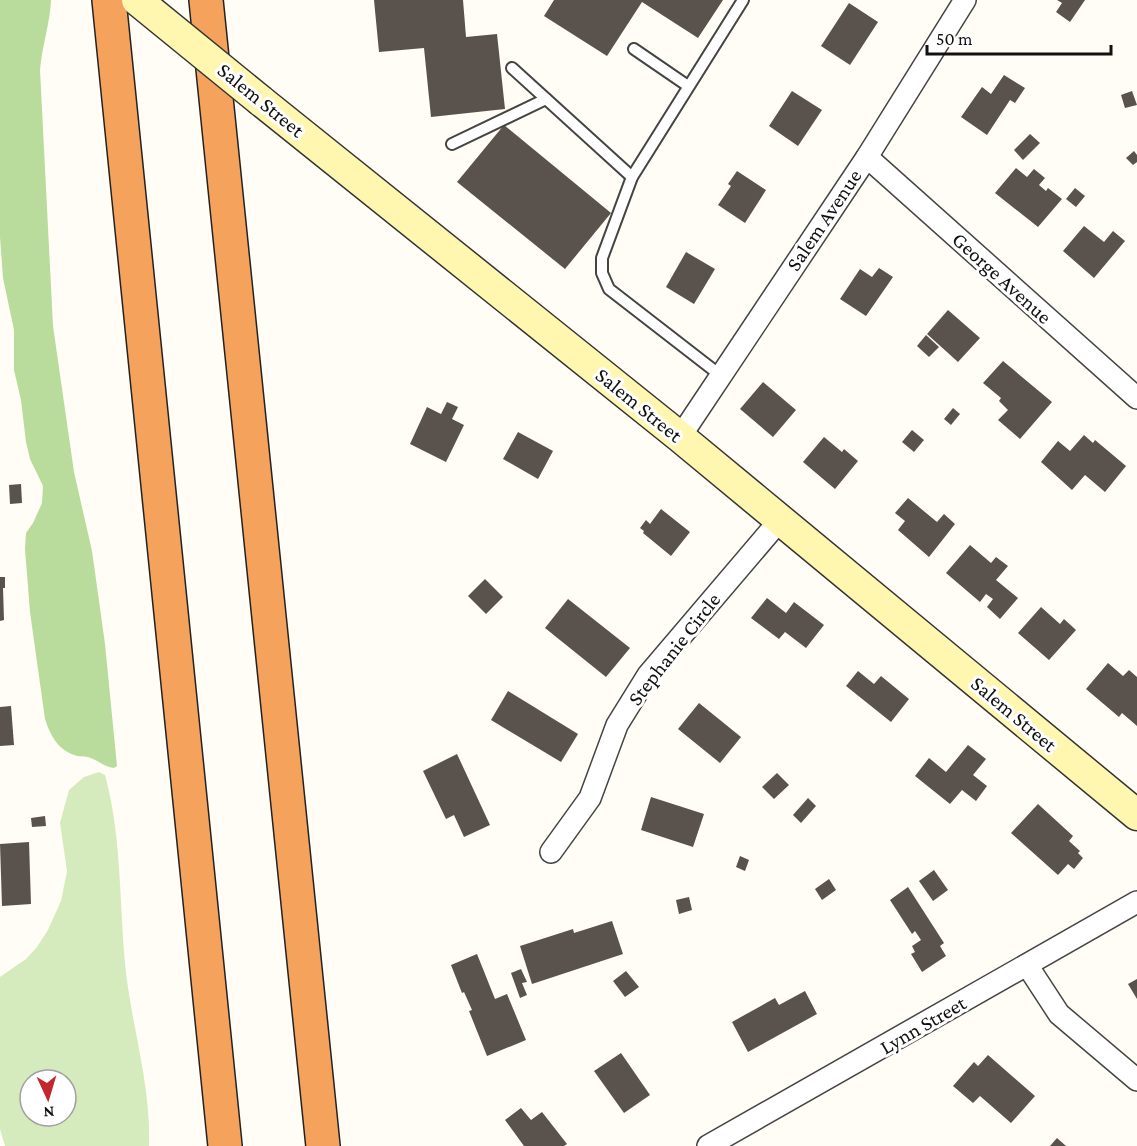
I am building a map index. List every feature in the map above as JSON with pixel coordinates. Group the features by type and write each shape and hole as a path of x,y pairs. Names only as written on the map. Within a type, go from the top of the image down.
{"highway":[{"path":"109,0 225,1146"},
{"path":"206,0 323,1146"}],"main road":[{"name":"Salem Street","path":"138,0 680,437 1137,815"}],"street":[{"name":"Salem Avenue","path":"680,437 867,157 965,0"},
{"name":"George Avenue","path":"867,157 1137,398"},
{"name":"Stephanie Circle","path":"551,852 590,798 617,725 648,675 780,520"},
{"name":"Lynn Street","path":"708,1146 1137,902"},
{"path":"1027,965 1059,1014 1137,1080"}],"lane":[{"path":"720,375 615,295 604,281 601,266 605,248 632,177 743,0"},
{"path":"634,50 688,86"},
{"path":"512,68 632,177"},
{"path":"452,144 546,99"}],"green space":[{"path":"0,0 51,0 40,70 53,326 74,472 92,551 105,644 117,766 114,768 88,757 76,756 63,749 52,735 45,719 30,612 25,549 26,533 42,503 43,486 30,459 26,442 21,400 14,370 14,330 3,278 0,237"},
{"path":"99,772 105,775 115,827 125,961 148,1106 149,1146 5,1146 0,1129 0,977 26,959 37,947 48,930 61,901 67,871 60,823 69,790 84,777"}],"building":[{"path":"374,0 463,0 466,37 497,34 505,109 431,117 424,48 379,52"},
{"path":"554,0 723,0 698,38 642,2 607,56 544,16"},
{"path":"1057,0 1085,0 1070,22 1056,12 1062,3"},
{"path":"849,3 878,22 850,65 821,46"},
{"path":"1004,75 1025,88 1015,103 1010,100 987,135 961,117 982,87 991,94"},
{"path":"792,91 822,110 798,146 769,126"},
{"path":"1132,91 1137,105 1125,108 1121,95"},
{"path":"504,125 611,213 565,269 457,182"},
{"path":"1030,134 1040,143 1023,160 1014,150"},
{"path":"1134,151 1137,155 1137,162 1133,165 1126,158"},
{"path":"1016,168 1027,177 1034,169 1045,178 1039,185 1046,191 1048,188 1062,199 1038,227 995,193"},
{"path":"737,171 766,190 745,223 718,205 731,186 728,184"},
{"path":"1075,188 1085,196 1076,207 1066,199"},
{"path":"1084,226 1104,242 1113,231 1125,241 1094,278 1063,251"},
{"path":"686,252 715,269 694,304 666,287"},
{"path":"879,268 893,277 866,316 840,299 860,269 872,277"},
{"path":"948,310 980,338 958,362 927,334"},
{"path":"926,335 939,347 929,357 917,346"},
{"path":"1003,361 1052,402 1020,439 998,420 1008,410 999,401 1001,398 983,383"},
{"path":"763,382 796,410 773,437 740,409"},
{"path":"447,402 458,407 452,419 464,425 446,462 410,444 427,407 441,414"},
{"path":"953,408 960,414 951,425 944,419"},
{"path":"912,430 924,440 914,452 902,442"},
{"path":"518,432 553,451 538,479 503,459"},
{"path":"1084,435 1093,443 1095,440 1126,466 1105,492 1085,475 1072,490 1041,462 1058,441 1070,451"},
{"path":"824,437 842,452 844,449 858,461 835,489 803,462"},
{"path":"21,484 22,503 10,504 9,485"},
{"path":"908,498 937,522 944,514 955,524 929,557 898,530 905,521 895,513"},
{"path":"661,509 690,532 671,556 640,528 646,520 650,524"},
{"path":"970,545 991,563 996,557 1008,566 996,580 1018,598 1000,619 987,607 993,599 986,594 980,602 946,573"},
{"path":"0,577 5,577 5,588 3,588 4,620 0,621"},
{"path":"485,579 503,597 486,614 468,596"},
{"path":"767,598 786,613 794,602 824,625 806,648 785,632 779,639 751,618"},
{"path":"568,599 630,648 606,677 545,628"},
{"path":"1041,607 1060,624 1064,619 1076,630 1049,660 1018,633"},
{"path":"1108,663 1123,676 1129,670 1137,677 1137,726 1122,713 1119,717 1086,689"},
{"path":"858,671 874,684 881,676 909,699 891,722 846,686"},
{"path":"508,691 578,734 561,762 491,720"},
{"path":"699,703 741,737 720,763 678,729"},
{"path":"11,706 14,745 0,746 0,707"},
{"path":"968,745 986,759 973,775 987,786 976,801 962,790 950,804 915,776 929,758 946,772"},
{"path":"457,754 490,825 464,837 454,815 446,819 423,771"},
{"path":"777,773 789,785 774,799 762,787"},
{"path":"651,797 704,814 693,847 641,830"},
{"path":"808,798 816,806 801,823 793,815"},
{"path":"1038,804 1073,836 1069,841 1080,851 1078,853 1083,858 1074,869 1068,864 1058,875 1011,833"},
{"path":"45,816 46,826 32,827 31,818"},
{"path":"29,842 31,904 2,906 0,844"},
{"path":"740,856 749,860 745,871 736,867"},
{"path":"934,870 948,890 933,901 919,881"},
{"path":"829,879 836,890 822,900 815,889"},
{"path":"908,887 944,943 940,946 946,956 922,972 911,954 915,952 912,946 921,940 915,931 912,934 890,900"},
{"path":"689,897 692,910 679,914 676,900"},
{"path":"612,921 623,954 532,984 520,946 573,929 574,933"},
{"path":"477,954 495,999 507,994 526,1040 487,1056 469,1011 472,1010 464,992 462,993 451,965"},
{"path":"521,969 527,982 522,983 527,995 520,998 511,973"},
{"path":"626,971 639,987 625,997 613,981"},
{"path":"1137,979 1137,999 1128,984"},
{"path":"805,991 817,1014 748,1052 732,1022 775,998 779,1005"},
{"path":"621,1053 650,1095 624,1113 594,1071"},
{"path":"988,1055 1035,1096 1011,1123 980,1096 973,1103 953,1086 974,1062 978,1066"},
{"path":"521,1108 531,1120 542,1112 567,1144 564,1146 524,1146 505,1120"},
{"path":"1057,1138 1066,1146 1050,1146"}]}
